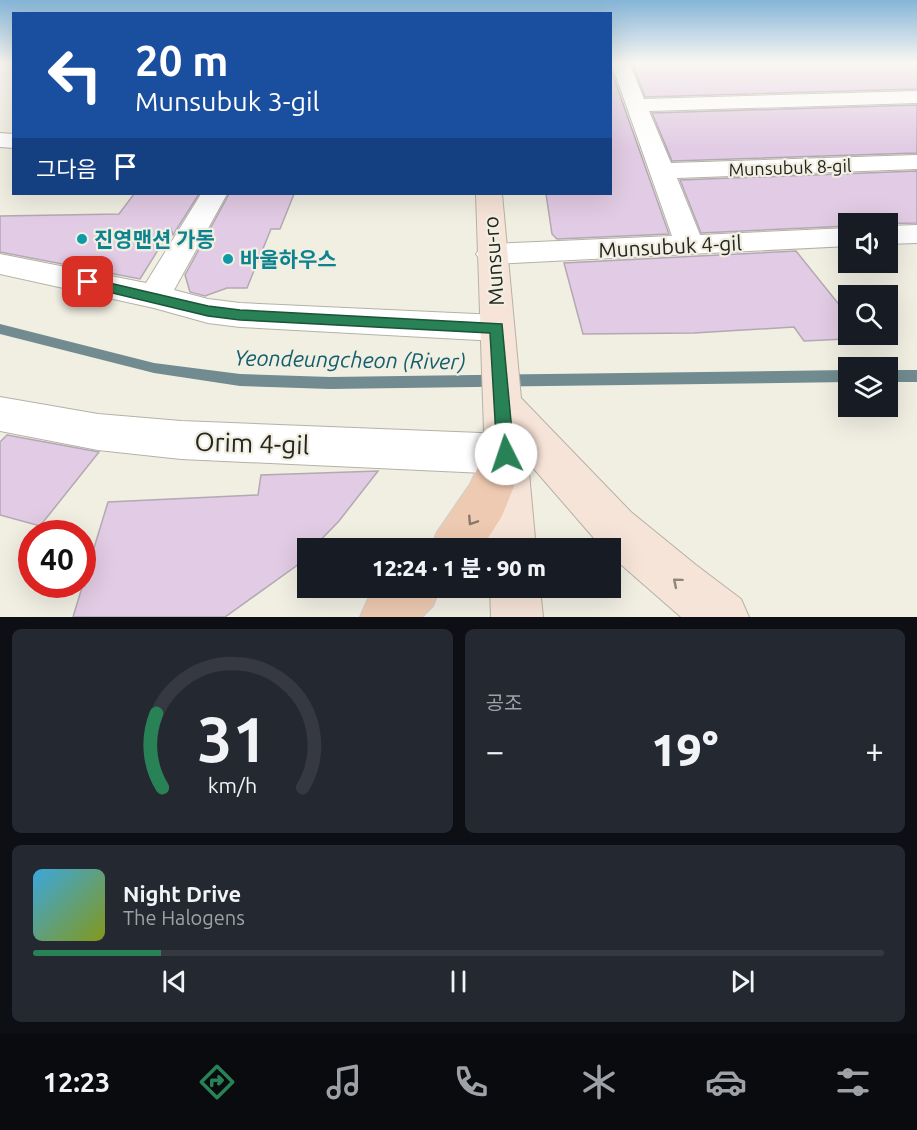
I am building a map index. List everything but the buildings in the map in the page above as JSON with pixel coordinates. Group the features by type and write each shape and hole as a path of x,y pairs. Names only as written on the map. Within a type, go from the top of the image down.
{"main road":[{"path":"461,538 486,500 506,454"},
{"path":"386,617 405,598"}],"street":[{"path":"631,91 690,246"},
{"path":"636,105 917,97"},
{"name":"Munsubuk 8-gil","path":"663,171 917,162"},
{"path":"154,296 213,195"},
{"name":"Munsu-ro","path":"489,195 491,254 506,454"},
{"path":"898,235 917,234"},
{"name":"Munsubuk 4-gil","path":"491,254 838,238"},
{"path":"0,264 154,296 208,311 240,315 497,328"},
{"path":"502,404 615,528 678,583 723,617"},
{"name":"Orim 4-gil","path":"0,414 98,432 181,440 506,454"},
{"path":"506,454 511,538"},
{"path":"516,598 517,617"}],"waterway":[{"name":"Yeondeungcheon (River)","path":"0,329 154,368 240,380 330,383 838,376"},
{"name":"Yeondeungcheon (River)","path":"898,376 917,376"}],"place":[{"name":"진영맨션 가동","path":"82,239"},
{"name":"바울하우스","path":"228,259"}],"route":[{"path":"88,282 154,296 208,311 240,315 497,328 506,454"}]}
